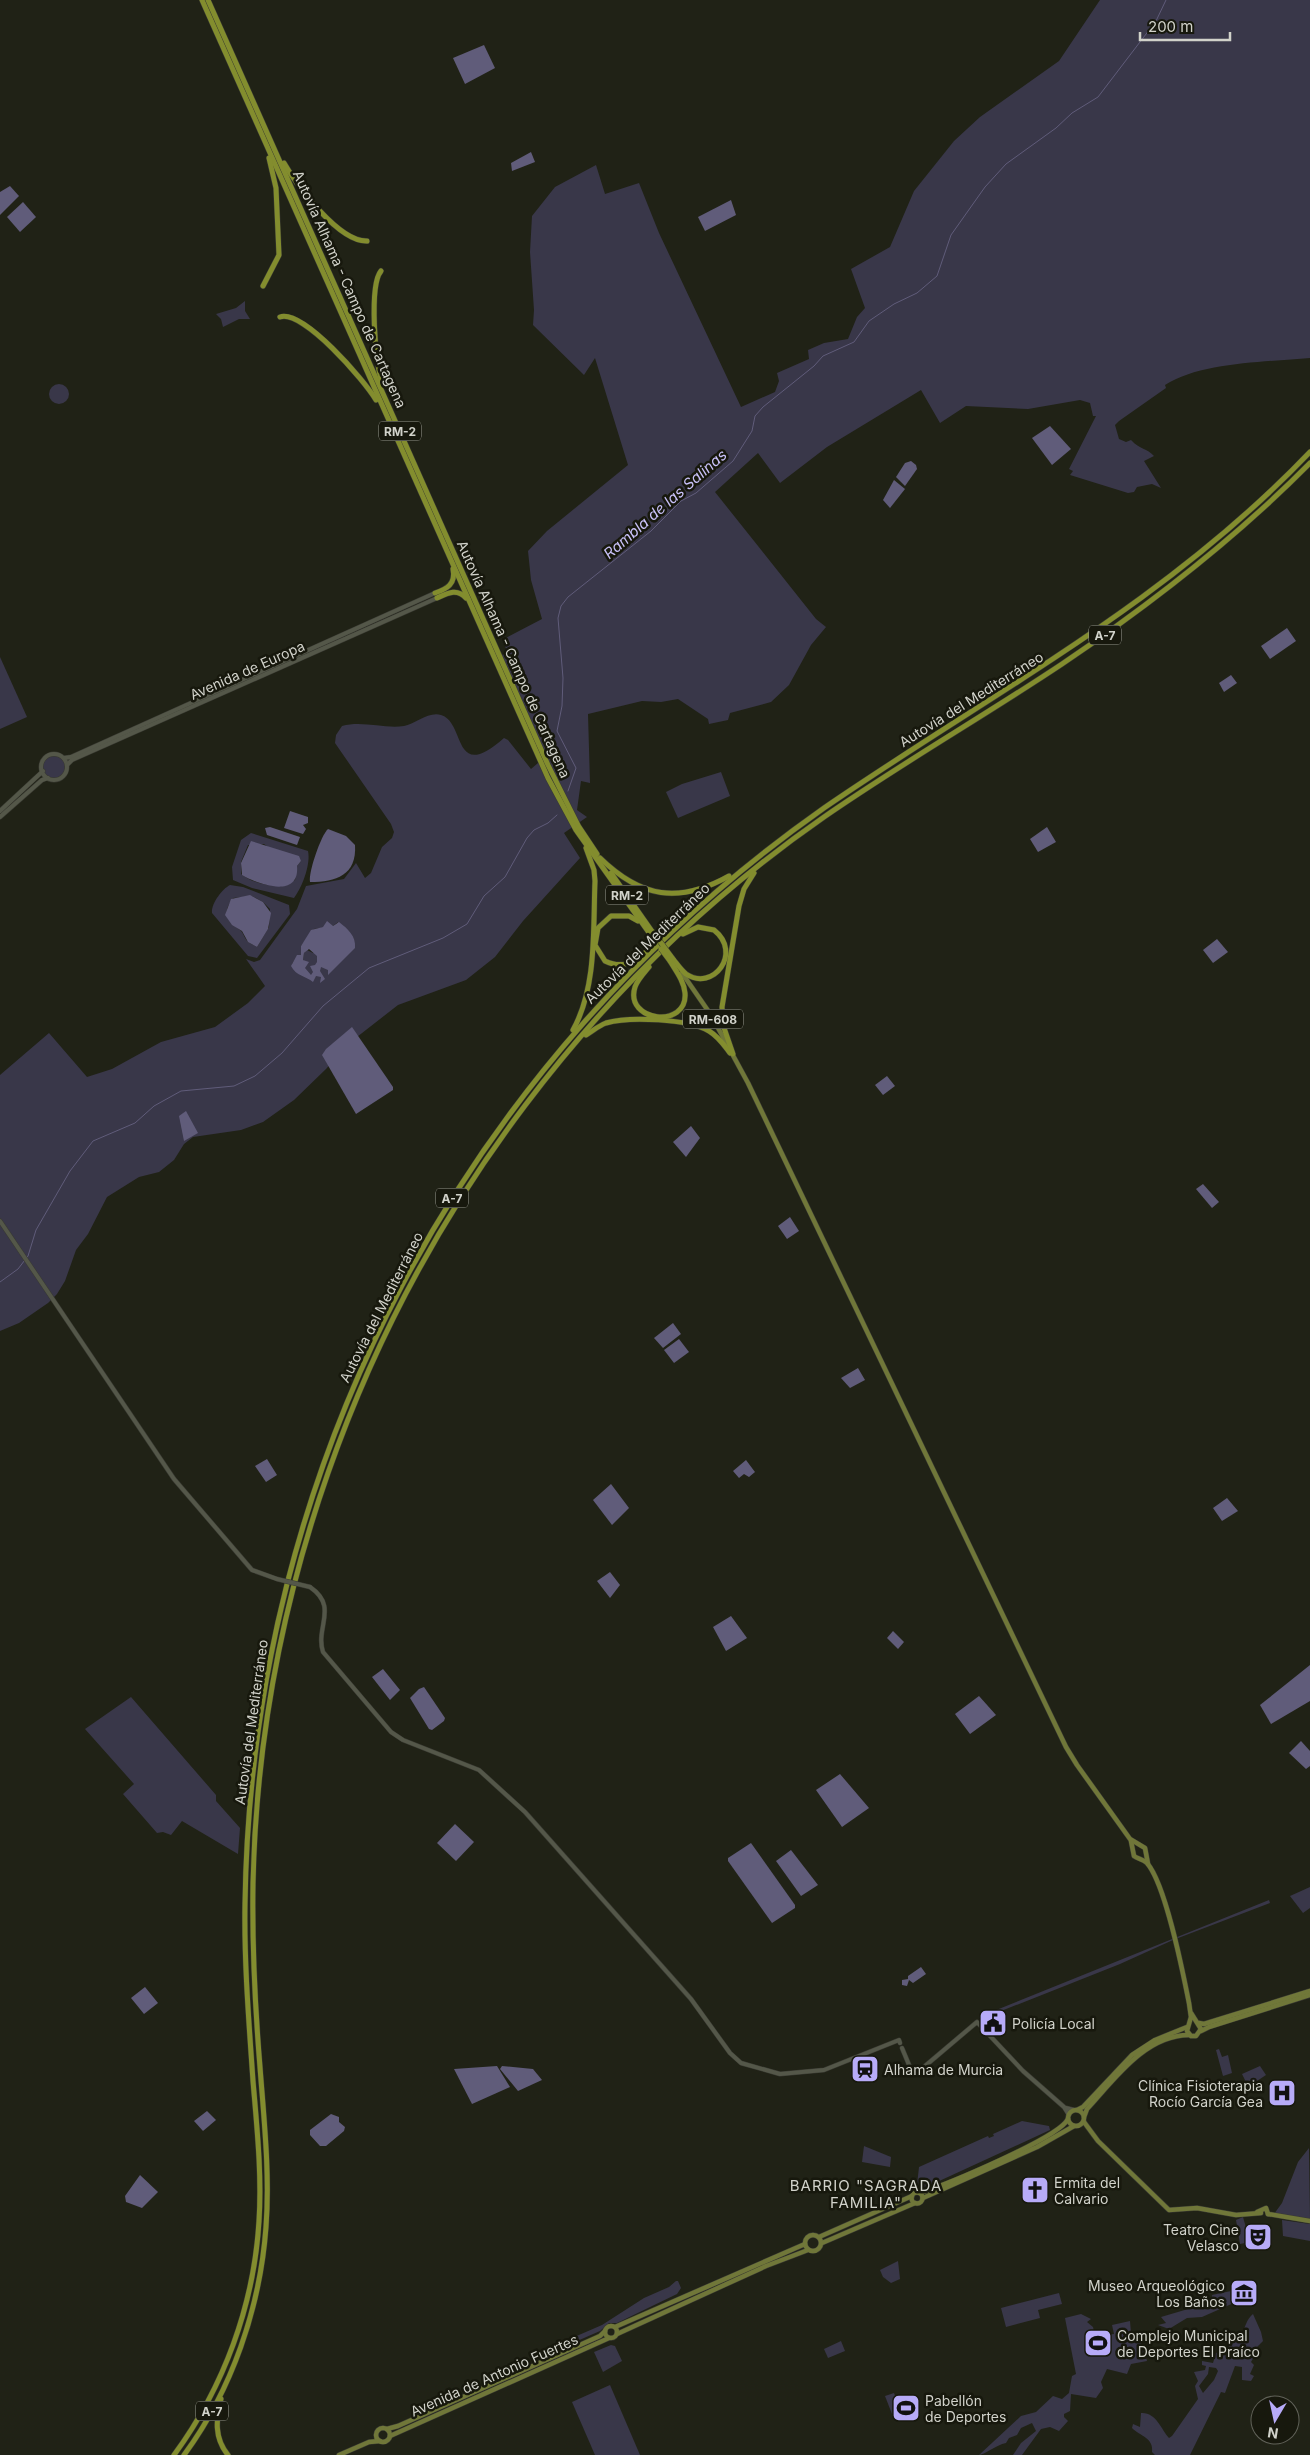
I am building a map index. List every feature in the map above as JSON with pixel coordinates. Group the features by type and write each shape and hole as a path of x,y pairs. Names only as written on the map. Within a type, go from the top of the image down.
{"highway":[{"name":"Autovía Alhama - Campo de Cartagena","path":"202,0 548,778 576,830"},
{"name":"Autovía Alhama - Campo de Cartagena","path":"208,0 548,765 579,827 600,858"},
{"path":"263,286 278,255 276,188 264,139"},
{"path":"277,154 301,190 351,238 367,241"},
{"path":"381,271 376,284 375,347 377,367 389,406"},
{"path":"280,316 286,316 302,322 360,377 380,406 396,438"},
{"name":"Autovía del Mediterráneo","path":"174,2455 207,2404 229,2356 246,2303 256,2253 260,2184 246,1963 247,1842 261,1706 290,1572 334,1435 363,1364 401,1286 440,1216 518,1102 567,1041 665,937 716,891 791,830 880,770 1042,668 1132,606 1248,513 1310,452"},
{"name":"Autovía del Mediterráneo","path":"184,2455 197,2438 222,2391 240,2349 252,2309 265,2242 268,2190 254,1958 254,1854 263,1751 279,1650 296,1575 339,1442 374,1359 409,1287 451,1213 517,1116 571,1047 641,971 733,886 791,841 906,762 1059,666 1148,604 1249,522 1310,463"},
{"path":"436,528 452,568 454,579 446,589 436,596"},
{"path":"436,596 458,592 473,609"},
{"path":"567,1041 582,1014 585,1002 591,959 595,881 594,870 576,830"},
{"name":"RM-2","path":"576,830 671,960"},
{"path":"651,933 637,920 629,916 611,916 598,928 595,945 605,961 613,965 628,965 654,945 729,876 791,830"},
{"path":"517,1116 586,1035 649,967 683,934 791,841"},
{"path":"600,858 620,877 631,884 667,894 698,891 729,876"},
{"name":"RM-2","path":"600,858 651,933"},
{"path":"732,1055 723,1025 722,1007 739,906 744,889 754,873"},
{"path":"671,960 687,975 701,977 715,974 725,963 726,946 714,930 698,927 683,934"},
{"path":"649,967 635,987 636,1001 640,1009 650,1016 666,1017 677,1011 685,998 683,984 671,960"},
{"path":"586,1035 600,1026 618,1021 689,1023 715,1035 732,1055"},
{"path":"222,2391 218,2410 217,2430 222,2447 228,2455"}],"main road":[{"name":"Avenida de Europa","path":"64,758 71,757 436,596"},
{"name":"Avenida de Europa","path":"67,765 72,760 436,596"},
{"path":"0,811 42,771 43,762 48,756 56,754 64,758 67,765 62,777 55,780 48,778 42,771"},
{"path":"0,817 42,780 48,778"},
{"path":"671,960 748,1083 1066,1747 1130,1839 1134,1849 1134,1856 1148,1864"},
{"path":"0,1221 174,1479 252,1570 277,1579 310,1587 321,1597 326,1609 320,1639 322,1652 382,1723 404,1740 462,1762 490,1778 558,1847 691,1999 736,2060 763,2071 786,2074 826,2070 882,2046 899,2040 900,2043"},
{"path":"1130,1839 1145,1848 1148,1864 1154,1875 1173,1930 1191,2014 1201,2031"},
{"path":"1134,1849 1139,1845"},
{"path":"1141,1859 1146,1855"},
{"path":"922,2196 916,2192 912,2196 819,2237 815,2235 808,2236 805,2244 808,2250 816,2252 822,2244 915,2203 920,2203 922,2196 1045,2138 1064,2126 1068,2117 1083,2107 1132,2055 1155,2040 1188,2025 1204,2024 1310,1991"},
{"path":"922,2196 1038,2147 1077,2126 1084,2119 1087,2109 1119,2073 1136,2057 1159,2043 1189,2035 1196,2036 1209,2027 1310,1995"},
{"path":"1189,2035 1188,2025 1191,2014"},
{"path":"902,2048 913,2073 923,2069 977,2022 1023,2071 1064,2107 1068,2117 1077,2126 1088,2129"},
{"path":"1064,2107 1076,2110 1084,2119 1088,2129 1171,2211 1197,2208 1236,2215 1261,2212 1267,2209 1268,2214 1310,2221"},
{"path":"912,2196 915,2203"},
{"path":"819,2237 822,2244"},
{"name":"Avenida de Antonio Fuertes","path":"387,2429 398,2426 600,2336 609,2326 615,2327 805,2244"},
{"name":"Avenida de Antonio Fuertes","path":"390,2436 609,2338 615,2338 617,2334 766,2266 808,2250"},
{"path":"615,2327 617,2334"},
{"path":"605,2331 609,2338"},
{"path":"339,2455 369,2442 386,2441 390,2436 387,2429 381,2428 369,2442"},
{"path":"376,2435 380,2440"}],"shaded area":[{"path":"1100,0 1310,0 1310,358 1235,364 1215,367 1180,377 1165,385 1166,388 1119,421 1115,425 1119,439 1126,442 1131,440 1154,456 1144,461 1161,488 1152,484 1137,487 1134,492 1128,493 1070,475 1073,471 1069,469 1096,416 1093,416 1090,403 1080,400 1028,409 966,406 940,423 921,390 827,447 780,483 758,453 715,492 816,619 826,627 811,645 789,685 771,702 730,713 728,720 709,724 708,719 678,699 661,702 642,701 588,714 590,783 581,781 577,810 587,817 564,833 580,858 523,921 495,957 466,980 398,1005 348,1044 326,1069 294,1100 263,1122 241,1130 193,1137 184,1144 174,1160 159,1172 139,1177 107,1197 88,1234 76,1250 65,1281 57,1294 48,1303 19,1323 0,1331 0,1075 49,1033 87,1077 112,1069 161,1042 215,1027 248,1003 265,986 246,959 254,962 260,960 297,909 306,886 344,879 356,863 365,878 371,873 382,847 392,838 394,832 391,824 335,743 336,735 342,726 357,724 404,726 436,714 449,720 462,746 468,753 476,755 487,751 504,738 508,740 531,769 545,757 500,656 504,654 511,659 502,640 542,619 531,580 528,551 547,531 628,465 595,358 584,375 533,325 534,310 530,252 532,216 555,187 596,165 605,194 639,183 659,233 741,407 775,392 779,381 777,373 809,359 808,350 824,343 848,339 857,317 865,308 851,269 890,247 914,191 954,141 980,117 1059,61","holes":["338,922 327,946 313,953 307,950 304,953 303,960 305,962 292,964 298,955 301,955 301,946 314,929 333,926"]},
{"path":"484,45 495,68 465,84 453,58"},
{"path":"531,152 535,162 512,171 511,163"},
{"path":"10,186 19,196 0,215 0,192"},
{"path":"731,200 736,215 705,231 698,217"},
{"path":"23,202 36,217 20,232 7,217"},
{"path":"245,301 245,311 250,319 239,319 223,327 221,319 216,314 236,308"},
{"path":"59,384 66,387 69,394 66,401 59,404 52,401 49,394 52,387"},
{"path":"1050,426 1071,449 1052,465 1032,438"},
{"path":"911,461 916,465 917,469 905,486 896,477 905,463"},
{"path":"894,480 905,489 890,508 883,500"},
{"path":"1287,628 1296,641 1270,659 1261,646"},
{"path":"0,657 27,717 0,729"},
{"path":"1231,675 1237,683 1224,692 1219,683"},
{"path":"54,756 62,759 65,767 62,775 54,778 46,775 43,767 46,759"},
{"path":"721,772 730,796 678,818 666,792 682,784"},
{"path":"290,811 308,817 308,823 303,825 306,829 303,834 284,828"},
{"path":"270,827 300,837 297,845 267,835 265,828"},
{"path":"1047,827 1056,842 1038,852 1030,839"},
{"path":"328,829 346,836 355,845 355,855 348,870 343,875 319,882 310,882 316,854"},
{"path":"251,833 308,851 309,856 305,876 294,898 252,888 233,880 232,867 241,840","holes":["264,844 301,861 297,866 295,880 282,885 268,885 253,881 241,874 241,862 248,845"]},
{"path":"251,841 299,856 301,861 297,866 296,876 292,883 277,887 249,879 242,875 241,863"},
{"path":"230,885 243,887 289,905 290,914 257,958 248,956 212,913 215,901","holes":["252,896 263,902 270,909 269,927 257,947 248,942 241,931 231,923 227,916 227,908 233,898"]},
{"path":"250,895 263,902 271,913 268,929 257,947 248,942 242,931 232,925 225,915 231,899"},
{"path":"327,921 333,926 339,922 353,936 355,948 328,975 328,970 321,967 320,971 325,979 320,983 321,977 316,976 313,982 298,974 291,966 297,955 301,955 301,946 311,930 323,927","holes":["309,949 317,956 315,965 310,966 313,972 311,975 305,968 309,962 303,960 304,953"]},
{"path":"1217,939 1228,952 1213,963 1203,950"},
{"path":"352,1027 393,1087 393,1090 356,1114 322,1055 326,1049"},
{"path":"887,1076 895,1086 883,1095 875,1085"},
{"path":"186,1111 198,1133 184,1141 179,1116"},
{"path":"691,1126 700,1138 686,1157 673,1142"},
{"path":"1203,1184 1219,1202 1212,1208 1196,1189"},
{"path":"790,1217 799,1231 787,1239 778,1226"},
{"path":"673,1323 681,1334 663,1348 654,1338"},
{"path":"679,1339 689,1352 674,1363 664,1350"},
{"path":"858,1368 865,1380 850,1388 841,1378"},
{"path":"267,1459 277,1475 266,1482 255,1466"},
{"path":"746,1460 755,1472 749,1477 744,1474 739,1478 733,1471"},
{"path":"611,1484 629,1508 612,1525 593,1500"},
{"path":"1227,1498 1238,1511 1222,1521 1213,1508"},
{"path":"610,1572 620,1585 610,1598 597,1581"},
{"path":"731,1616 747,1638 726,1651 713,1627"},
{"path":"893,1631 904,1642 898,1649 887,1638"},
{"path":"1310,1665 1310,1701 1271,1724 1260,1705"},
{"path":"383,1669 400,1690 390,1700 372,1677"},
{"path":"424,1687 445,1718 444,1721 432,1730 429,1729 410,1698 419,1689"},
{"path":"979,1696 996,1715 970,1734 955,1714"},
{"path":"131,1697 216,1795 216,1801 240,1828 238,1854 182,1821 171,1835 163,1832 157,1833 123,1794 134,1784 85,1729"},
{"path":"1301,1741 1310,1751 1310,1766 1306,1769 1289,1753"},
{"path":"840,1774 869,1808 842,1827 816,1790"},
{"path":"455,1824 474,1842 456,1861 437,1843"},
{"path":"751,1843 795,1905 795,1908 772,1923 728,1861 728,1858"},
{"path":"791,1850 818,1885 801,1896 776,1861"},
{"path":"1310,1887 1310,1908 1303,1913 1290,1896"},
{"path":"1269,1900 1270,1903 1173,1940 1120,1964 981,2019 979,2017"},
{"path":"921,1967 926,1974 913,1983 909,1980 907,1986 902,1985 902,1980 908,1979 908,1976"},
{"path":"145,1987 158,2003 144,2014 131,1998"},
{"path":"1219,2049 1222,2057 1228,2055 1232,2073 1223,2076 1216,2050"},
{"path":"497,2066 510,2087 472,2104 454,2069"},
{"path":"502,2066 533,2069 542,2080 518,2091 500,2069"},
{"path":"1260,2066 1266,2075 1242,2091 1240,2087 1245,2080 1242,2074"},
{"path":"207,2111 216,2120 203,2131 194,2121"},
{"path":"331,2114 339,2117 339,2122 345,2127 344,2131 326,2146 320,2146 310,2135 310,2130"},
{"path":"1022,2121 1049,2126 1050,2130 924,2188 917,2185 919,2167 988,2136 989,2138 994,2136 993,2134"},
{"path":"864,2146 891,2157 890,2167 862,2162"},
{"path":"1309,2148 1310,2219 1274,2214 1282,2203 1298,2162"},
{"path":"140,2175 158,2192 142,2208 126,2202 125,2196"},
{"path":"1028,2176 1047,2181 1042,2199 1029,2197 1021,2192"},
{"path":"1243,2217 1250,2242 1240,2244 1236,2220"},
{"path":"1282,2220 1310,2224 1310,2241 1283,2236"},
{"path":"898,2261 900,2279 891,2283 883,2277 880,2270"},
{"path":"678,2281 681,2288 677,2294 617,2323 609,2323 600,2331 568,2345 565,2341 602,2325 644,2298 669,2287"},
{"path":"1231,2291 1232,2296 1240,2295 1242,2298 1247,2297 1249,2300 1246,2301 1251,2305 1236,2302 1202,2317 1187,2318 1169,2329 1158,2325 1166,2323 1161,2317 1188,2309 1213,2306 1212,2295"},
{"path":"1059,2293 1062,2304 1038,2310 1040,2318 1006,2327 1001,2308"},
{"path":"1081,2314 1091,2319 1087,2322 1093,2327 1095,2336 1114,2334 1112,2325 1130,2321 1131,2333 1140,2333 1139,2341 1143,2345 1147,2361 1131,2364 1127,2374 1107,2369 1101,2382 1103,2388 1096,2398 1071,2394 1070,2411 1064,2414 1068,2421 1059,2431 1050,2427 1041,2429 1022,2455 1013,2455 1021,2443 1036,2431 1032,2423 1021,2428 1017,2435 1009,2438 1006,2443 979,2455 1021,2416 1036,2412 1053,2396 1062,2399 1069,2393 1072,2376 1076,2374 1065,2318"},
{"path":"1253,2314 1263,2341 1253,2351 1256,2353 1251,2362 1254,2365 1250,2374 1254,2376 1251,2381 1242,2380 1242,2367 1235,2366 1225,2393 1221,2392 1190,2455 1155,2455 1152,2452 1149,2440 1132,2428 1133,2424 1140,2427 1141,2413 1146,2413 1158,2422 1169,2438 1172,2436 1198,2399 1195,2386 1198,2381 1194,2372 1205,2370 1206,2366 1202,2365 1202,2361 1213,2363 1216,2353 1228,2348 1242,2333","holes":["1209,2367 1216,2368 1218,2371 1214,2380 1203,2393 1199,2386 1208,2374"]},
{"path":"841,2341 845,2351 828,2358 824,2349"},
{"path":"611,2345 615,2346 622,2361 603,2372 594,2352"},
{"path":"610,2385 640,2455 595,2455 572,2402"},
{"path":"894,2393 901,2411 892,2414 885,2396"}],"waterway":[{"name":"Rambla de las Salinas","path":"568,791 576,768 557,731 562,706 563,678 558,618 561,606 568,597 651,531 681,501 696,493 733,461 752,431 755,416 763,407 814,366 823,356 854,342 869,321 894,304 917,293 937,276 951,235 985,187 1006,164 1056,128 1072,113 1098,97 1156,21 1166,0"},
{"name":"Rambla de las Salinas","path":"0,1282 18,1269 28,1256 36,1230 70,1171 93,1141 135,1123 154,1106 181,1091 234,1086 255,1076 282,1053 323,1006 369,968 443,938 467,924 484,896 505,877 527,838 534,830 548,823 557,815"}],"place":[{"name":"Policía Local","path":"993,2023"},
{"name":"Alhama de Murcia","path":"865,2069"},
{"name":"Clínica Fisioterapia Rocío García Gea","path":"1282,2093"},
{"name":"Ermita del Calvario","path":"1035,2190"},
{"name":"Teatro Cine Velasco","path":"1258,2237"},
{"name":"Museo Arqueológico Los Baños","path":"1244,2293"},
{"name":"Complejo Municipal de Deportes El Praíco","path":"1098,2343"},
{"name":"Pabellón de Deportes","path":"906,2408"}],"district":[{"name":"BARRIO \"SAGRADA FAMILIA\"","path":"866,2194"}]}
